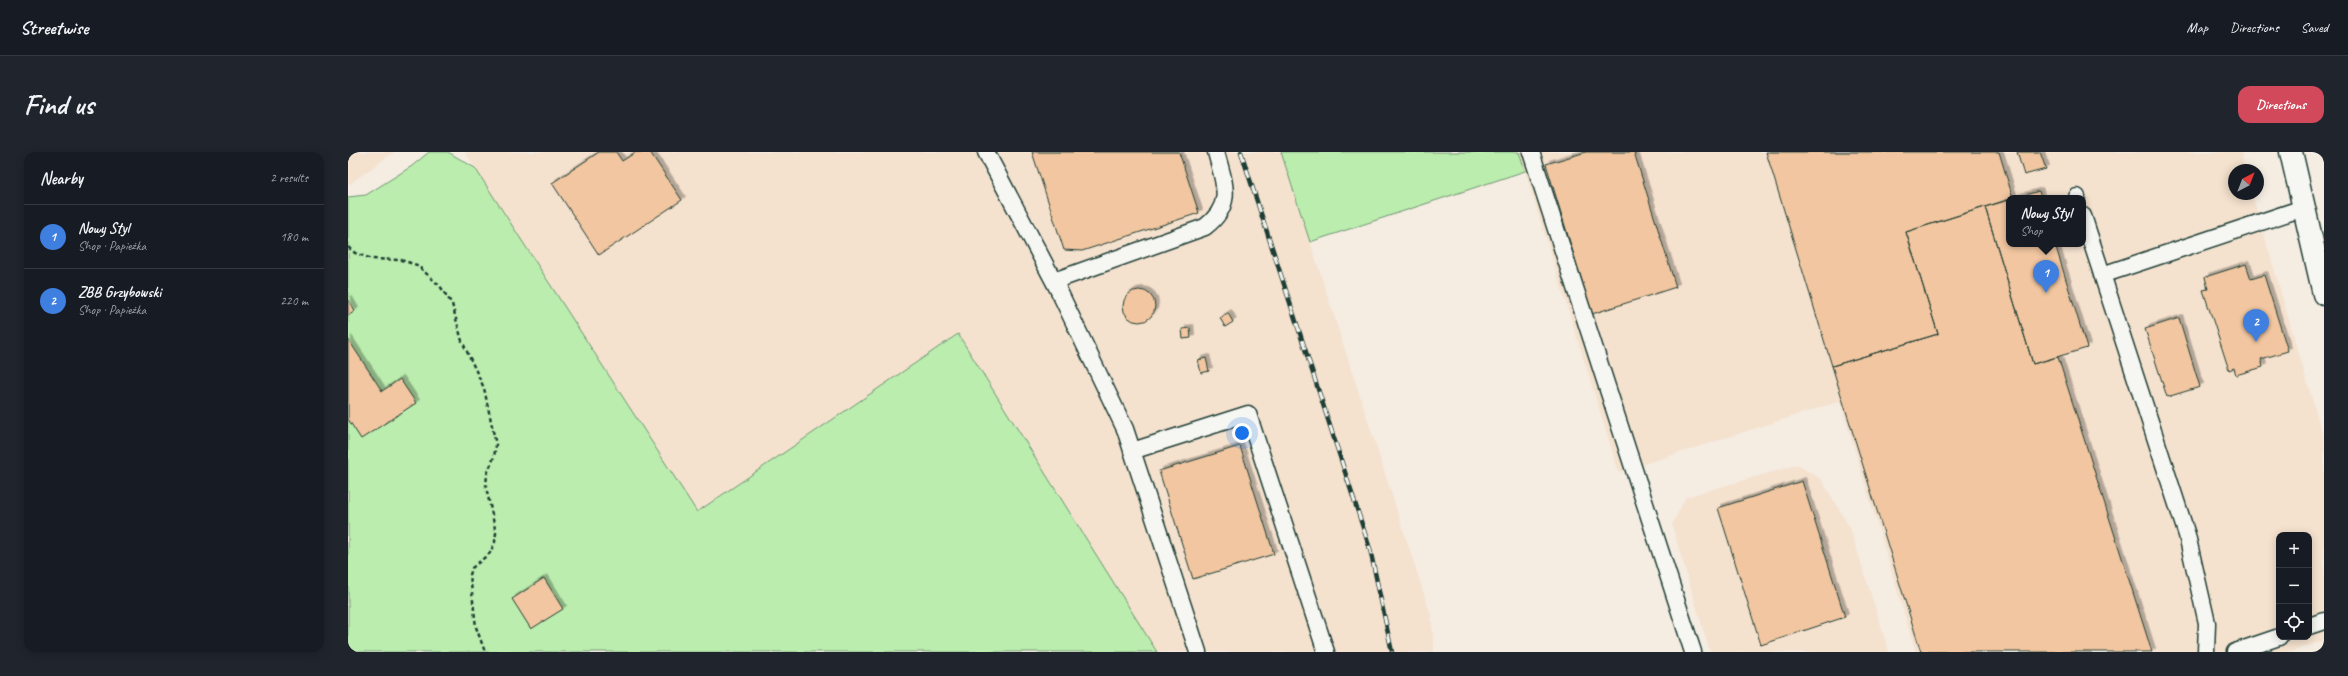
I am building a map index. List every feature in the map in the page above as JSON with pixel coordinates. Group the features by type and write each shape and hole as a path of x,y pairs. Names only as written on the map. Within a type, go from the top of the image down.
{"street":[{"path":"2291,152 2324,294"}],"lane":[{"path":"986,152 1054,281 1125,429 1198,652"},
{"path":"1054,281 1205,227 1216,219 1224,203 1226,189 1216,152"},
{"path":"1531,152 1693,652"},
{"path":"2102,275 2303,208"},
{"path":"2086,225 2187,535 2207,623 2206,652"},
{"path":"1132,451 1248,414 1326,652"},
{"path":"2312,625 2324,621"},
{"path":"2235,652 2276,638"}],"path":[{"path":"348,247 355,253 372,259 401,260 417,265 440,286 452,304 462,341 484,388 496,445 494,458 487,474 486,487 496,533 495,542 490,553 472,568 470,575 476,627 485,652"}],"shaded area":[{"path":"348,152 394,152 348,185"},
{"path":"465,152 1281,152 1431,616 1434,652 1157,652 958,334 697,512"},
{"path":"1519,152 2241,152 2244,164 2228,164 2228,200 2254,200 2324,440 2324,640 2290,652 1916,652 1840,401 1619,472"},
{"path":"1797,465 1821,479 1850,528 1889,652 1710,652 1672,525 1686,497"}],"green space":[{"path":"429,152 448,152 475,168 697,512 958,334 1157,652 348,652 348,197 366,195 412,166"},
{"path":"1281,152 1519,152 1525,171 1310,242"}],"building":[{"path":"599,152 616,152 622,161 636,152 650,152 682,200 599,255 552,183"},
{"path":"1032,152 1179,152 1199,213 1082,251 1064,250"},
{"path":"1586,152 1634,152 1676,287 1592,314 1546,164"},
{"path":"1766,152 1999,152 2012,195 2006,195 2006,200 1906,232 1938,334 1832,366"},
{"path":"2017,152 2040,152 2046,169 2024,175"},
{"path":"2039,191 2040,195 2025,195"},
{"path":"2006,201 2006,247 2056,247 2087,348 2033,364 1985,207"},
{"path":"1985,207 2033,364 2058,357 2152,652 1921,652 1832,366 1938,334 1906,232"},
{"path":"2246,264 2251,279 2264,275 2288,351 2261,359 2263,367 2236,375 2234,368 2229,370 2203,290 2208,289 2205,277"},
{"path":"1136,290 1142,290 1151,294 1155,306 1151,318 1142,322 1136,322 1127,318 1123,309 1123,303 1127,294"},
{"path":"348,299 355,311 348,316"},
{"path":"1228,313 1233,322 1225,327 1220,318"},
{"path":"2179,318 2200,387 2167,397 2145,329"},
{"path":"1190,328 1191,338 1183,339 1182,329"},
{"path":"348,339 382,391 400,379 416,403 361,439 348,419"},
{"path":"1206,358 1209,371 1201,373 1198,360"},
{"path":"1240,446 1274,554 1193,579 1159,471"},
{"path":"1802,481 1845,617 1761,645 1718,508"},
{"path":"544,578 563,609 531,629 512,599"}],"railway":[{"path":"1241,152 1370,549 1392,652"}],"place":[{"name":"Nowy Styl","path":"2046,293"},
{"name":"ZBB Grzybowski","path":"2256,342"}]}
